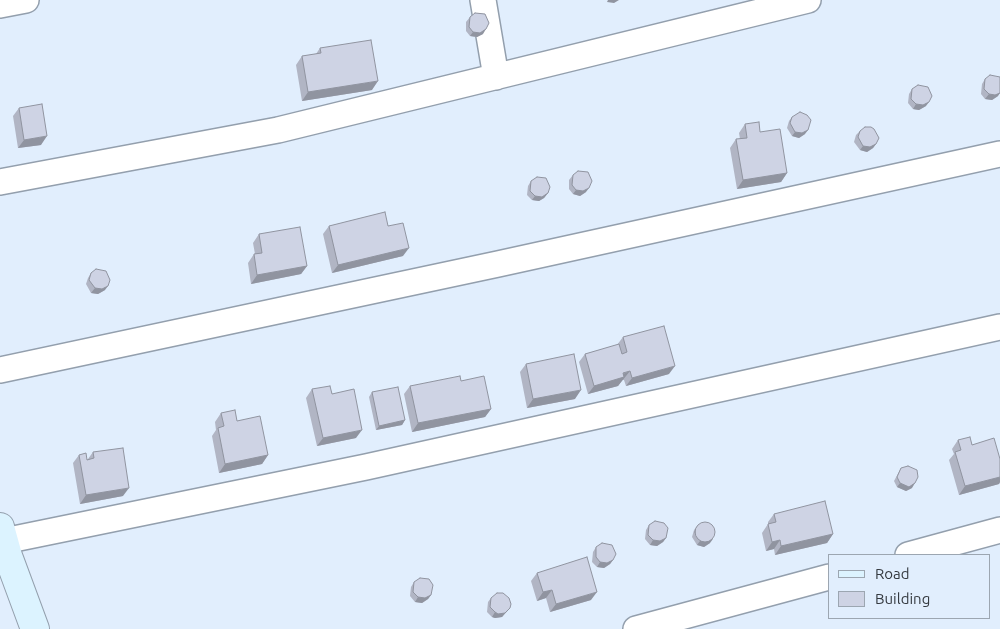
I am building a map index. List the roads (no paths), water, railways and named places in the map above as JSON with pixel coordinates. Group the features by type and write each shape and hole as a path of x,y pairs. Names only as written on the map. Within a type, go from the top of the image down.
{"street":[{"path":"0,5 26,0"},
{"path":"483,0 496,77"},
{"path":"0,182 278,130 808,0"},
{"path":"0,370 1000,154"},
{"path":"35,629 3,545 1000,327"},
{"path":"912,554 1000,530"},
{"path":"636,629 828,577"}]}
